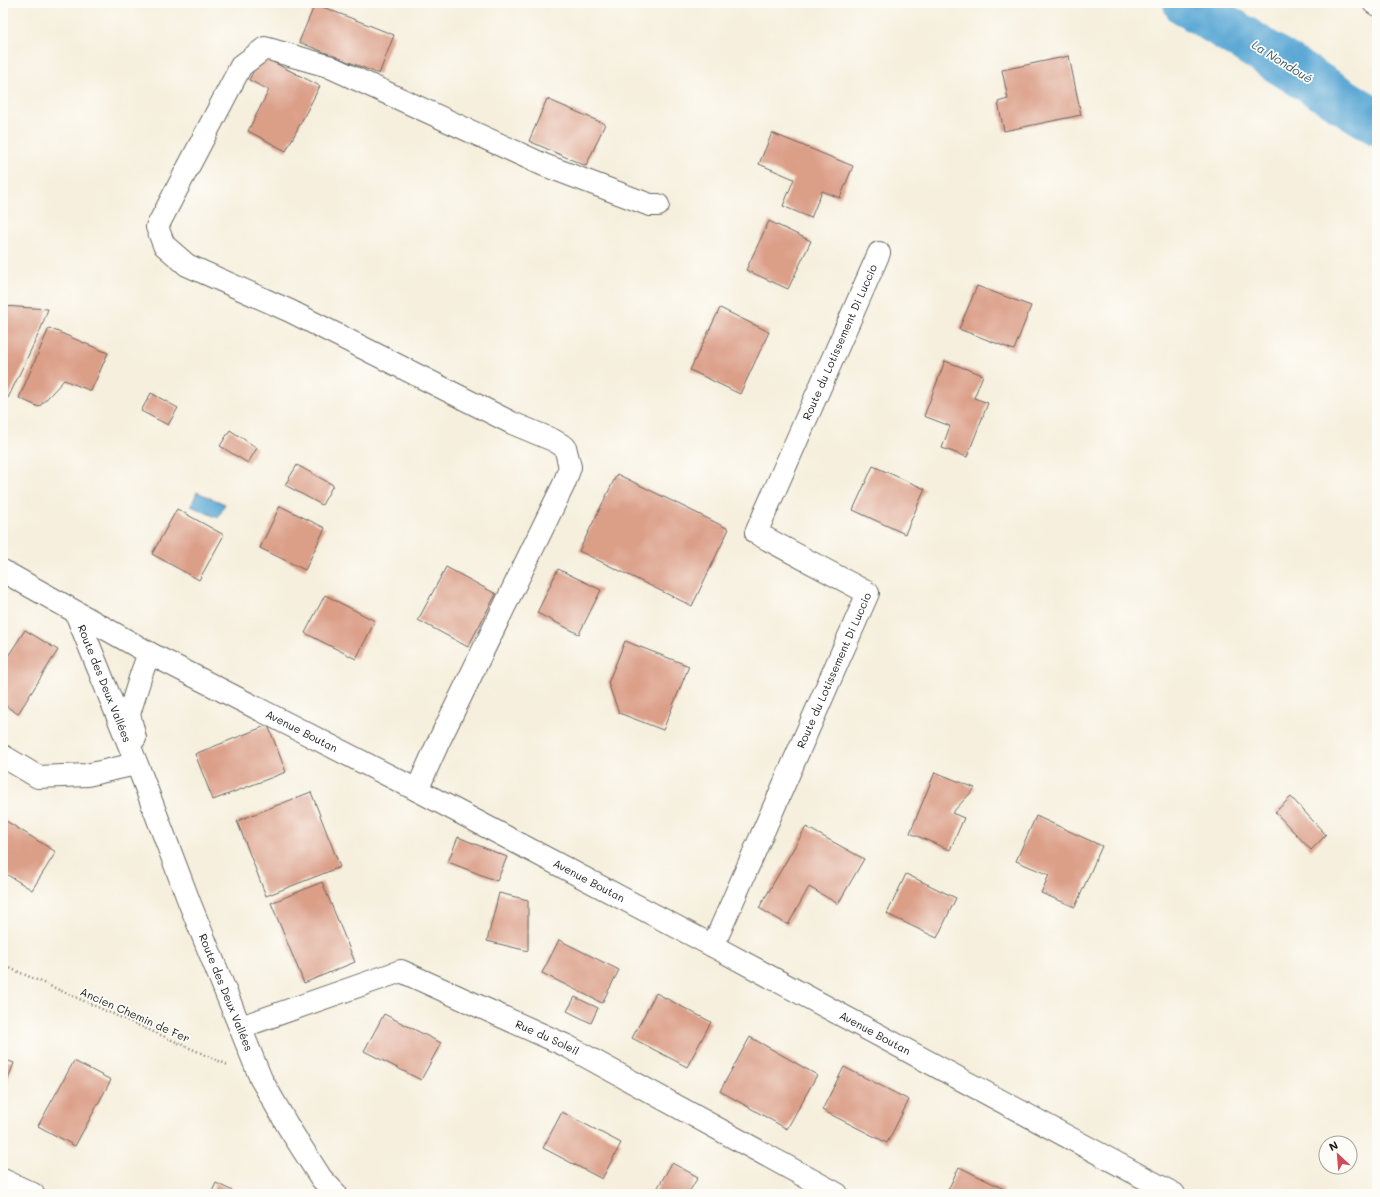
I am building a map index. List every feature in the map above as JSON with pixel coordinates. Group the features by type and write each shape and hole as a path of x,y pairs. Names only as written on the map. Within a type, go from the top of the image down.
{"street":[{"path":"416,790 564,484 570,467 565,447 553,440 512,423 290,311 188,265 164,245 157,228 241,66 264,48 328,66 544,165 650,205 658,206"},
{"name":"Route du Lotissement Di Luccio","path":"713,946 868,593 756,533 879,253"},
{"name":"Avenue Boutan","path":"3,571 149,653 416,790 713,946 1152,1189 1174,1194"},
{"name":"Route des Deux Vallées","path":"76,613 139,770 190,904 261,1079 293,1135 321,1178 336,1194"},
{"name":"Route des Deux Vallées","path":"139,770 129,714 149,653"},
{"path":"3,756 38,777 87,775 139,770"},
{"name":"Rue du Soleil","path":"240,1027 401,972 567,1046 837,1194"},
{"path":"3,1180 33,1194"}],"path":[{"name":"Ancien Chemin de Fer","path":"3,965 261,1079"}],"water":[{"path":"197,492 225,504 218,518 191,506"}],"building":[{"path":"315,4 394,35 379,74 299,42"},
{"path":"261,56 320,86 286,151 248,131 269,90 249,80"},
{"path":"1069,56 1081,115 1004,131 998,102 1008,99 1002,70"},
{"path":"547,99 605,124 586,166 529,141"},
{"path":"772,133 853,166 840,198 822,191 811,218 783,206 794,179 759,164"},
{"path":"769,221 811,241 788,289 746,270"},
{"path":"977,286 1031,306 1014,350 959,329"},
{"path":"3,306 48,309 40,331 8,398 3,396"},
{"path":"720,308 769,332 740,394 690,370"},
{"path":"49,328 108,353 91,391 64,380 39,407 19,398"},
{"path":"945,361 983,375 974,398 988,403 967,457 942,448 950,426 924,416"},
{"path":"151,393 178,408 168,425 141,411"},
{"path":"230,430 257,448 248,463 220,446"},
{"path":"297,465 333,485 322,505 285,485"},
{"path":"873,466 925,489 905,534 853,510"},
{"path":"617,474 729,529 692,606 579,551"},
{"path":"280,506 325,528 305,570 260,548"},
{"path":"177,509 224,535 199,580 152,554"},
{"path":"446,567 496,594 468,647 418,620"},
{"path":"558,569 601,590 579,634 537,613"},
{"path":"325,595 375,621 356,659 305,633"},
{"path":"25,630 58,650 18,714 3,704 3,664"},
{"path":"625,641 689,666 663,730 619,713 608,683"},
{"path":"268,725 286,772 213,800 195,754"},
{"path":"935,772 975,788 952,813 964,818 950,850 910,833"},
{"path":"311,792 340,867 266,896 237,821"},
{"path":"1291,797 1326,835 1311,850 1275,812"},
{"path":"1036,816 1102,846 1075,907 1041,893 1049,875 1016,861"},
{"path":"3,819 56,852 32,890 3,872"},
{"path":"806,827 864,859 838,904 809,887 788,925 759,908"},
{"path":"458,837 507,857 497,881 448,862"},
{"path":"906,874 956,898 937,938 887,914"},
{"path":"322,882 355,962 304,983 271,903"},
{"path":"499,893 528,900 528,951 487,941"},
{"path":"559,940 619,970 602,1003 542,973"},
{"path":"656,993 711,1022 687,1067 632,1038"},
{"path":"575,997 598,1008 591,1023 567,1011"},
{"path":"384,1014 441,1043 421,1080 364,1051"},
{"path":"750,1037 817,1075 787,1129 720,1091"},
{"path":"3,1059 14,1063 3,1092"},
{"path":"74,1061 111,1080 75,1146 38,1126"},
{"path":"844,1067 909,1100 887,1143 822,1110"},
{"path":"562,1112 621,1143 602,1179 543,1148"},
{"path":"672,1163 698,1177 688,1194 654,1194"},
{"path":"959,1167 1004,1189 1002,1194 946,1194"},
{"path":"216,1183 239,1194 211,1194"}],"waterway":[{"name":"La Nondoué","path":"1186,3 1377,122"}]}
